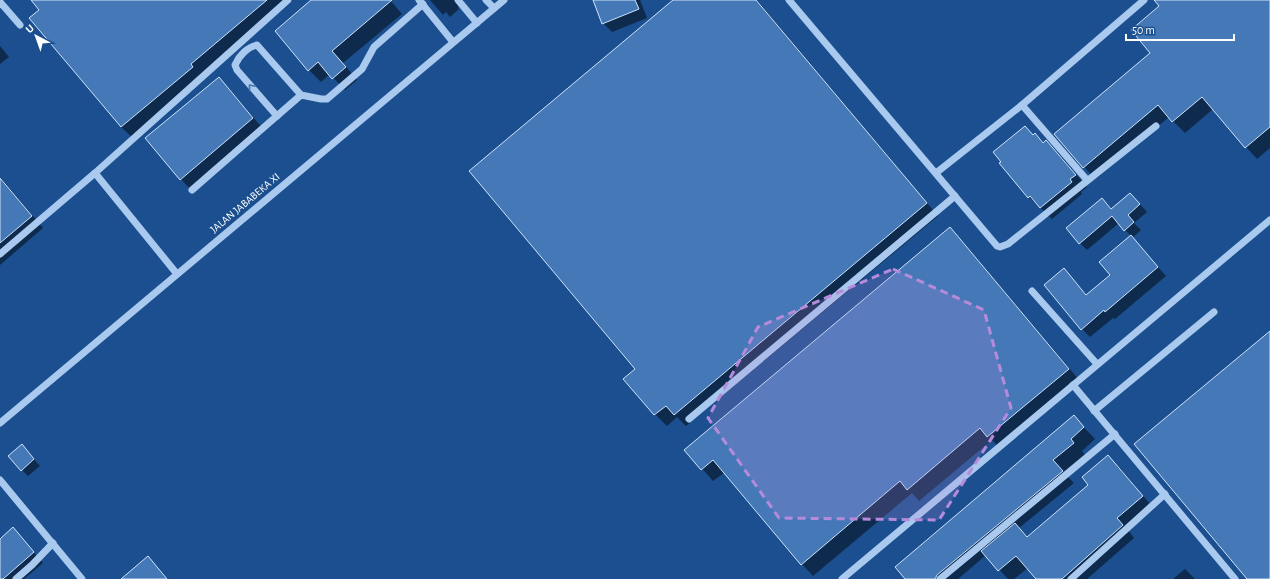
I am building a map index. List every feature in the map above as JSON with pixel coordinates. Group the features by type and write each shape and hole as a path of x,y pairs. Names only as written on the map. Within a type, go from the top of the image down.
{"street":[{"path":"0,254 96,173 288,0"},
{"path":"458,0 477,22"},
{"path":"486,0 494,8"},
{"name":"JALAN JABABEKA XI","path":"0,424 504,0"},
{"path":"789,0 997,246 1002,247 1008,244 1156,126"},
{"path":"936,173 1022,105 1144,0"},
{"path":"0,2 20,25"},
{"path":"277,116 237,70 235,65 237,59 246,50 253,46 257,45 301,95 327,99 362,69 374,47 421,2 453,42"},
{"path":"192,190 301,95"},
{"path":"1022,105 1087,180"},
{"path":"96,173 177,274"},
{"path":"689,419 955,196"},
{"path":"842,579 1270,220"},
{"path":"1032,291 1097,364"},
{"path":"1094,411 1214,312"},
{"path":"1073,385 1235,579"},
{"path":"940,579 1115,434"},
{"path":"1,484 82,579"},
{"path":"1071,579 1165,494"},
{"path":"16,579 32,565 52,543"}],"highlighted area":[{"path":"893,269 984,310 1011,408 939,520 779,518 708,418 758,327"}],"building":[{"path":"31,0 267,0 191,64 193,67 121,127 29,18 39,10"},
{"path":"311,0 392,0 332,51 346,67 332,79 318,62 308,71 275,31"},
{"path":"593,0 635,0 639,9 602,24"},
{"path":"673,0 756,0 927,203 674,415 666,406 654,415 623,379 635,369 469,171"},
{"path":"1154,0 1270,0 1270,127 1245,148 1202,97 1172,122 1158,105 1083,168 1054,134 1150,53 1131,30 1159,6"},
{"path":"219,77 253,118 180,180 145,138"},
{"path":"1025,126 1033,135 1035,133 1043,143 1046,140 1076,175 1070,179 1072,182 1040,208 1030,196 1028,198 999,163 1001,162 993,152"},
{"path":"0,178 32,216 0,243"},
{"path":"1130,193 1140,204 1128,215 1134,222 1124,231 1112,216 1079,244 1066,228 1102,198 1111,209"},
{"path":"950,227 1069,369 987,437 980,428 907,490 900,481 801,565 713,460 701,470 684,450"},
{"path":"1131,235 1158,267 1105,312 1104,310 1081,330 1044,285 1064,268 1086,295 1110,275 1099,262"},
{"path":"1270,331 1270,579 1247,579 1134,444"},
{"path":"1074,415 1084,427 1071,439 1074,443 1053,460 1063,471 937,575 935,579 905,579 895,567"},
{"path":"22,444 34,459 21,471 8,456"},
{"path":"1108,455 1143,496 1117,518 1123,525 1062,579 1036,579 1016,556 998,571 981,551 1015,523 1027,537 1088,485 1082,477"},
{"path":"13,527 34,552 3,579 0,579 0,539"},
{"path":"148,556 167,579 121,579"}]}
